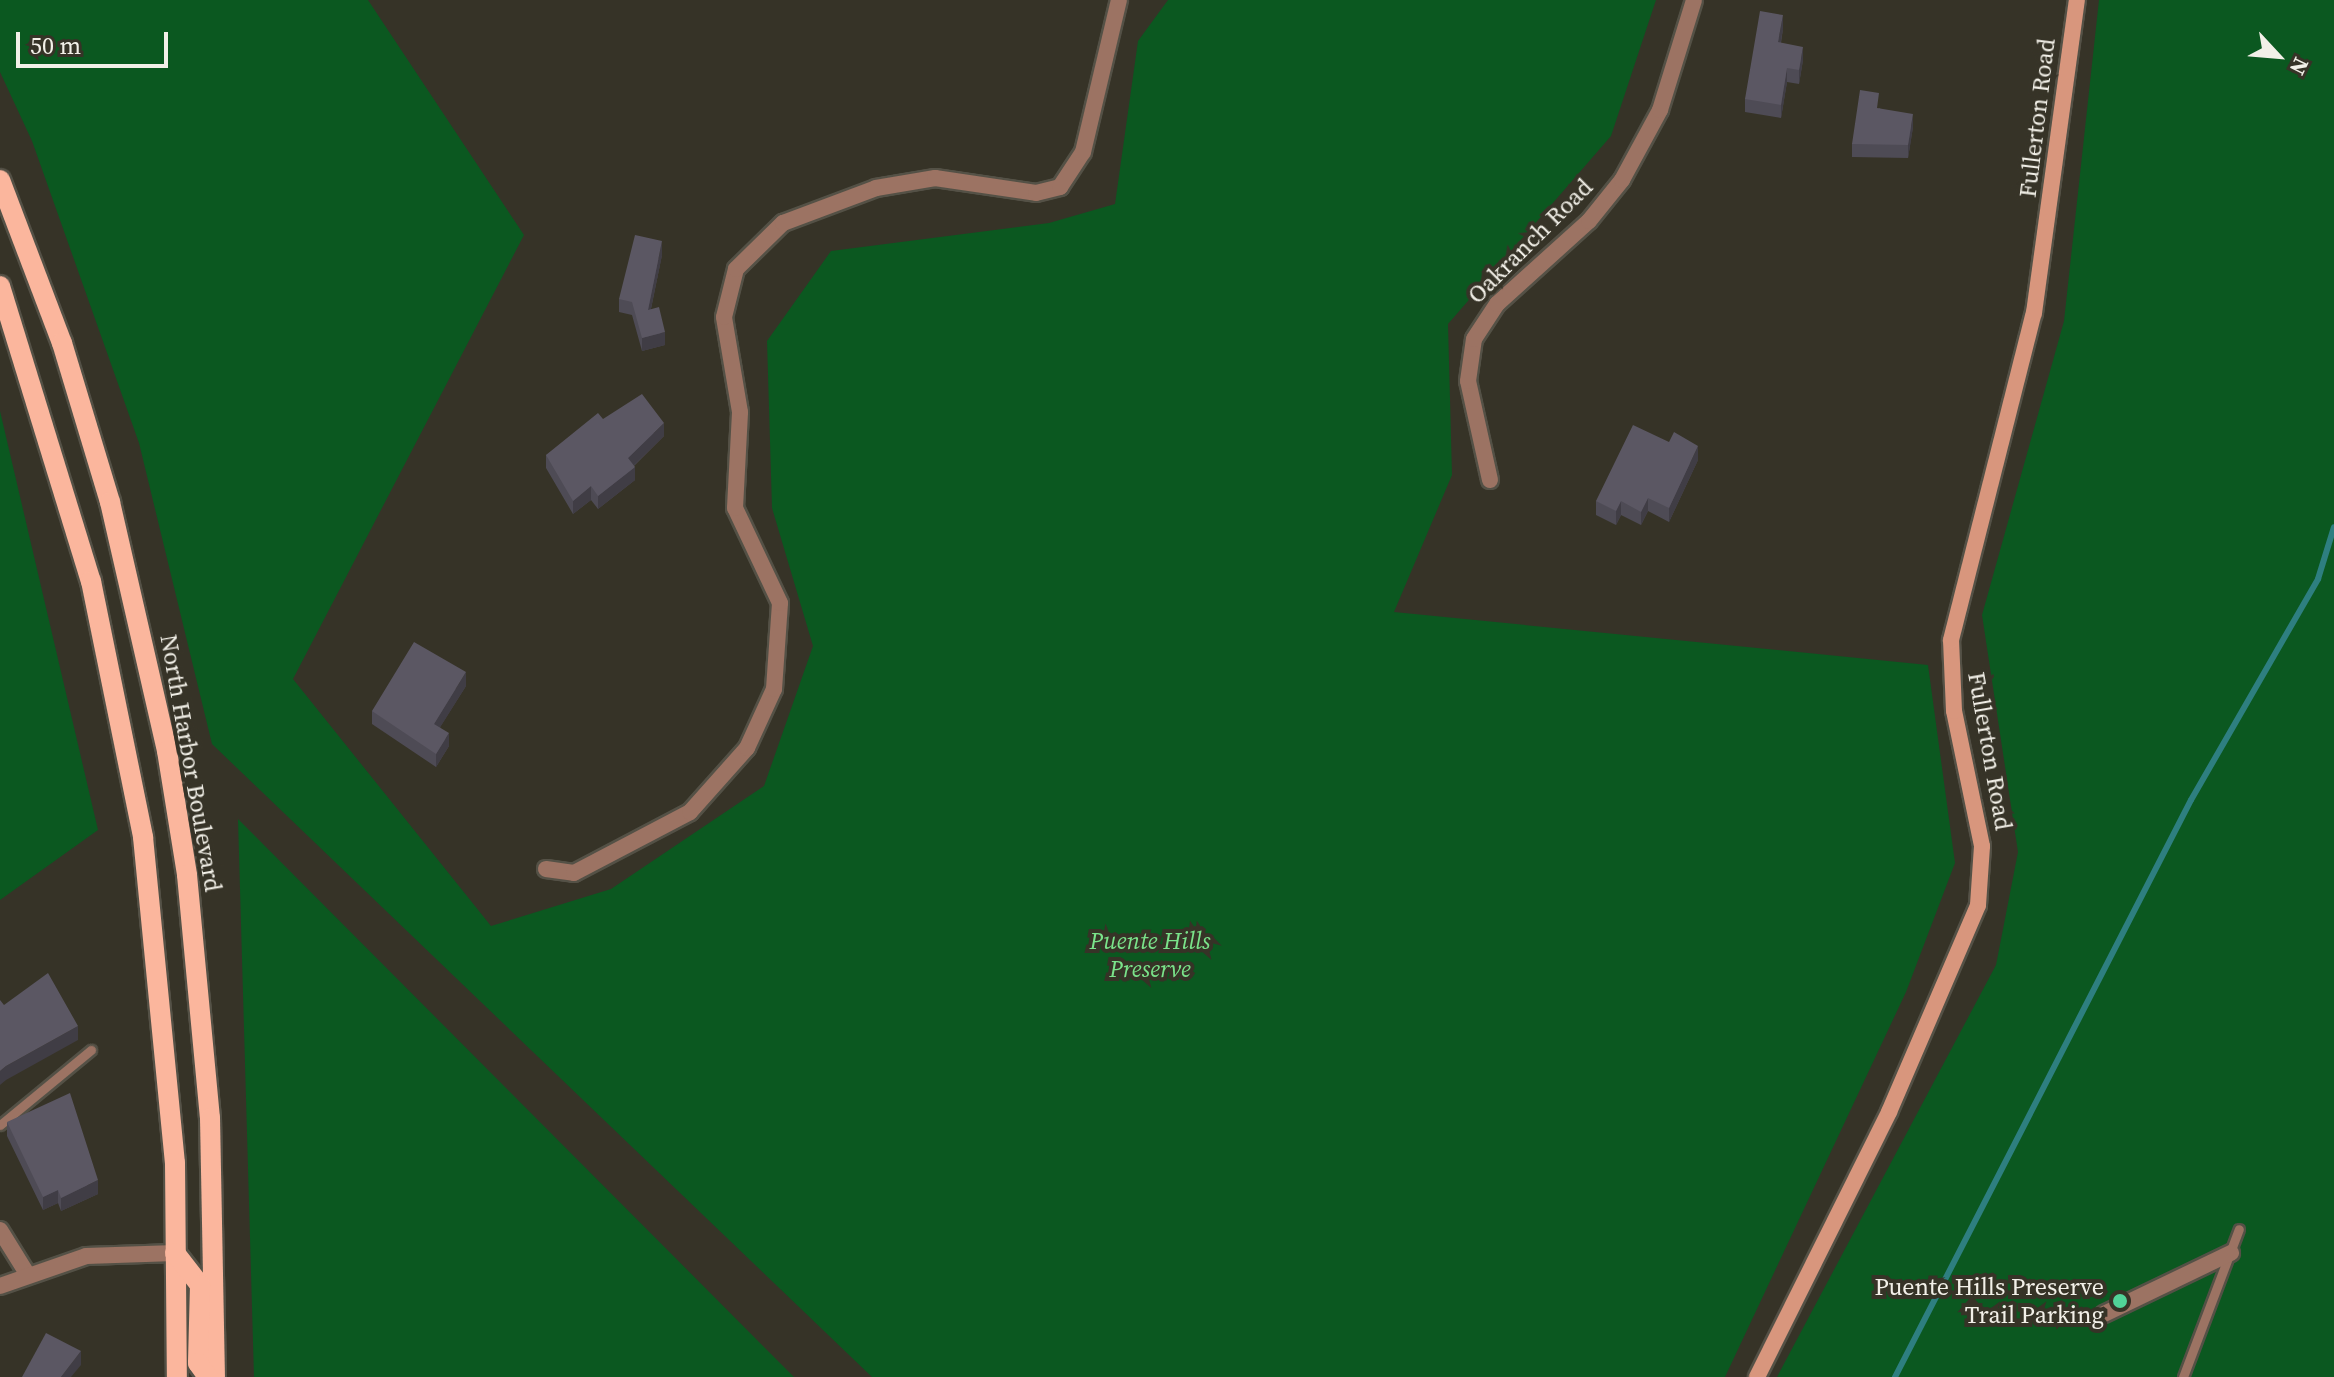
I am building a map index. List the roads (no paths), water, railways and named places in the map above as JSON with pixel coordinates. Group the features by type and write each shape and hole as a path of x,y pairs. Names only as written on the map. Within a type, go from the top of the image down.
{"main road":[{"name":"North Harbor Boulevard","path":"0,180 62,343 110,502 167,751 187,875 210,1118 215,1377"},
{"path":"0,286 56,454 125,731 160,974 175,1253 177,1377"},
{"path":"175,1253 200,1285 198,1363 208,1377"}],"street":[{"path":"546,869 574,873 690,812 743,753 774,689 780,603 739,525 734,499 740,412 724,317 736,269 783,223 876,188 935,178 1036,193 1060,187 1083,152 1119,0"},
{"name":"Oakranch Road","path":"1490,480 1466,369 1474,339 1497,304 1589,221 1622,180 1660,110 1694,0"},
{"name":"Fullerton Road","path":"1757,1377 1901,1086 1979,901 1982,846 1954,711 1951,640 2034,313 2077,0"},
{"path":"0,1230 26,1272"},
{"path":"0,1286 26,1272 86,1256 175,1253"},
{"path":"2104,1314 2231,1253"}],"lane":[{"path":"0,1125 91,1050"},
{"path":"2183,1377 2239,1229"}],"waterway":[{"path":"1895,1377 2191,800 2318,579 2334,527"}],"place":[{"name":"Puente Hills Preserve Trail Parking","path":"2120,1301"}],"park label":[{"name":"Puente Hills Preserve","path":"1150,955"}]}
